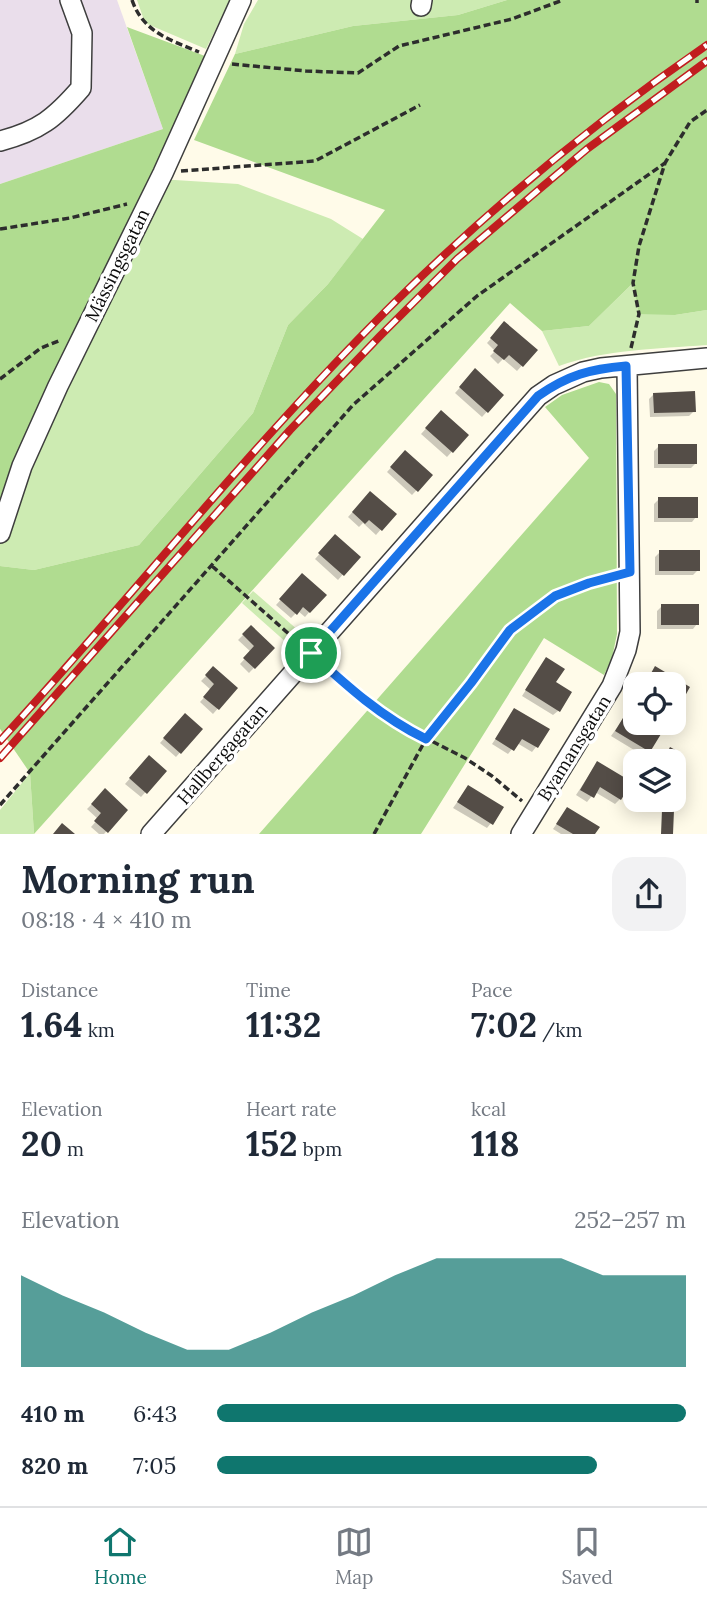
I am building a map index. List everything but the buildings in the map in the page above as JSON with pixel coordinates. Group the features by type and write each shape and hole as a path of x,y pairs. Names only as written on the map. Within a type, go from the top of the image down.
{"street":[{"path":"0,141 20,136 56,116 81,88 82,33 70,0"},
{"name":"Mässingsgatan","path":"0,533 22,466 82,336 163,173 241,0"},
{"name":"Hallbergagatan","path":"151,834 538,396 554,385 583,372 707,358"},
{"name":"Byamansgatan","path":"521,834 620,669 630,632 626,366"}],"path":[{"path":"132,0 137,14 153,32 227,64 358,73 400,46 512,19 563,0"},
{"path":"163,173 315,160 420,105"},
{"path":"626,366 639,314 633,283 639,246 665,163 690,122 707,110"},
{"path":"0,805 353,405 477,296 665,163"},
{"path":"0,229 70,218 149,198"},
{"path":"0,379 41,348 59,342 68,334"},
{"path":"212,566 368,705 386,718 465,758 535,811"},
{"path":"374,834 426,739 510,630 555,596 630,572"}],"shaded area":[{"path":"0,0 117,0 163,129 0,184"}],"green space":[{"path":"137,0 230,0 206,49 145,23"},
{"path":"258,0 507,0 458,15 353,26 235,54 244,24"},
{"path":"507,0 707,0 707,310 675,315 639,314 633,283 589,326 542,331 510,303 34,834 30,773 0,729 0,566 34,570 139,545 253,413 288,325 328,284 385,210 194,140 235,54 353,26 458,15"},
{"path":"127,27 213,59 0,533 0,184 163,129"},
{"path":"159,179 238,184 331,219 363,239 328,284 288,325 253,413 139,545 34,570 0,566 0,533"},
{"path":"633,283 675,315 707,310 707,345 613,353 559,366 542,331 589,326"},
{"path":"599,382 609,384 616,394 617,634 612,658 604,675 544,638 421,834 259,834 589,458 545,407 562,395"},
{"path":"253,591 307,638 296,651 242,603"},
{"path":"30,773 34,834 0,834 0,810"}],"railway":[{"path":"0,741 242,465 393,304 467,234 544,168 665,74 707,45"},
{"path":"0,758 290,430 457,259 587,149 707,61"}],"route":[{"path":"626,366 630,572 555,596 510,630 426,739 386,718 368,705 311,653 538,396 569,377 583,372 626,366"}]}
